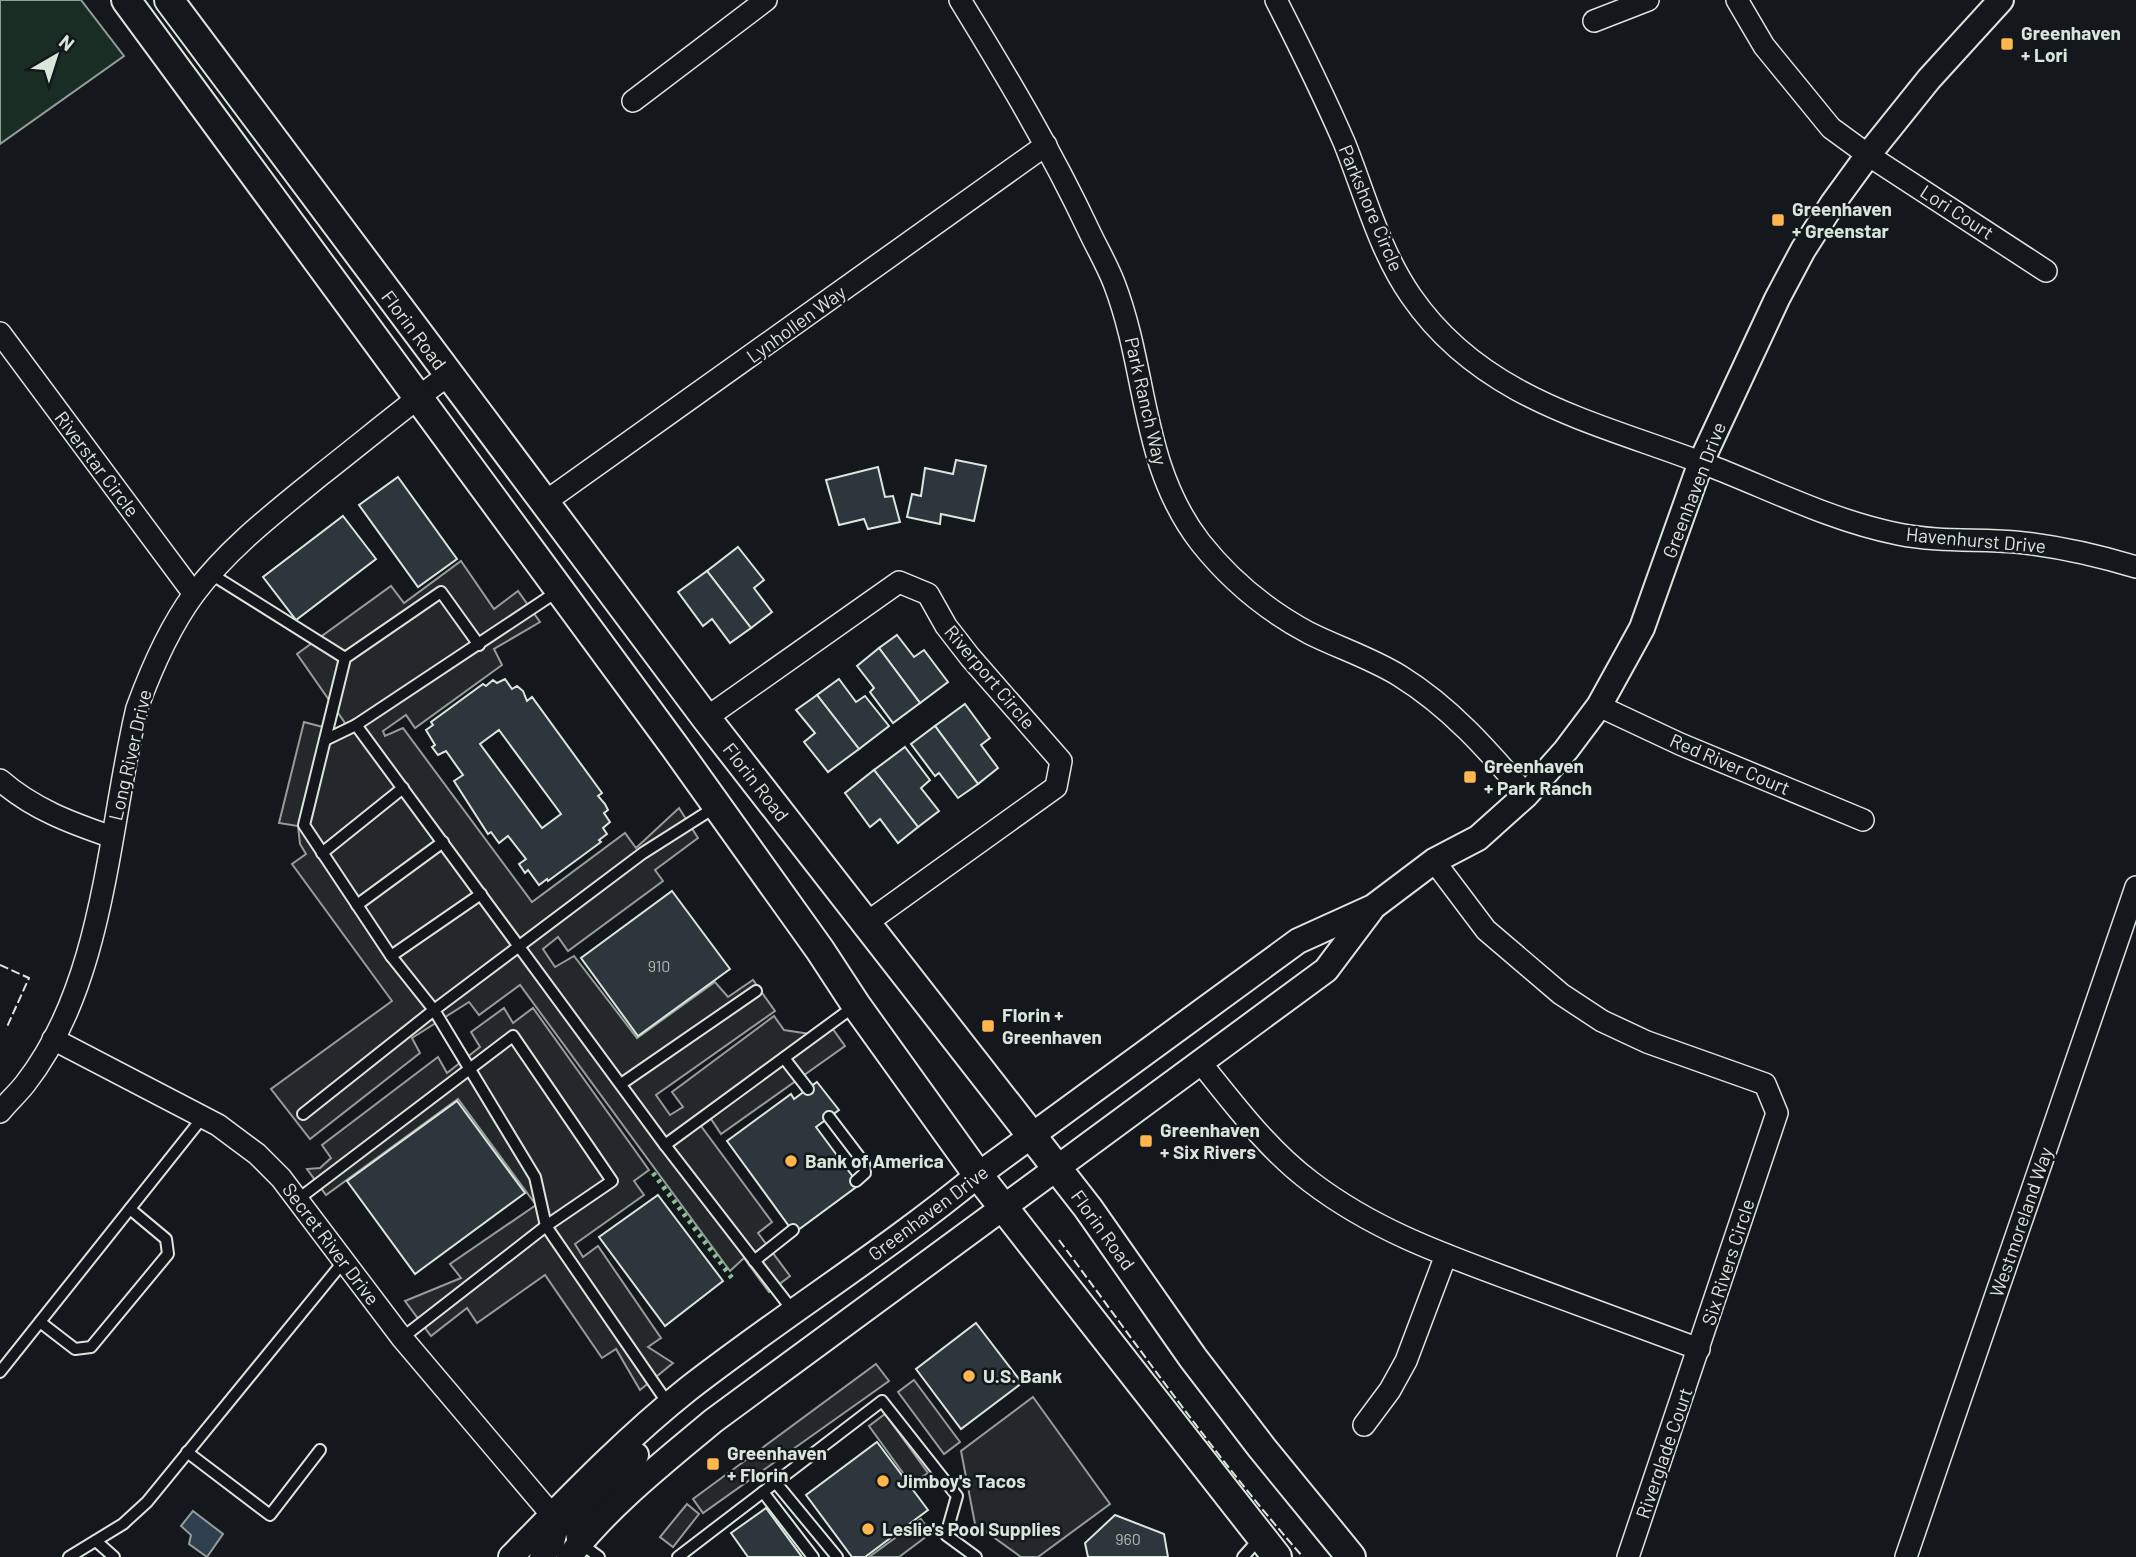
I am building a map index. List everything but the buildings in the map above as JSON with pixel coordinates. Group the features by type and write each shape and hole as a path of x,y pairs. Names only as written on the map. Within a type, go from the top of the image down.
{"main road":[{"name":"Florin Road","path":"126,0 717,806 978,1175 1261,1550"},
{"name":"Florin Road","path":"169,0 706,718 1088,1208 1224,1398 1351,1557"}],"street":[{"path":"633,101 766,0"},
{"name":"Park Ranch Way","path":"960,0 1046,145 1113,282 1134,350 1156,459 1176,503 1198,539 1233,579 1273,612 1310,633 1380,664 1426,695 1463,724 1526,795"},
{"name":"Parkshore Circle","path":"1276,0 1305,56 1344,143 1392,264 1410,295 1432,324 1457,350 1515,391 1547,406 1701,463"},
{"path":"1594,21 1648,0"},
{"name":"Lori Court","path":"1737,0 1764,46 1831,128 2046,271"},
{"name":"Greenhaven Drive","path":"511,1557 629,1438 709,1374 1298,941 1373,907 1434,861 1478,838 1526,795 1566,750 1599,706 1642,628 1701,463 1777,299 1803,250 1868,155 1946,60 2001,0"},
{"name":"Lynhollen Way","path":"545,502 1046,145"},
{"name":"Riverstar Circle","path":"0,333 194,594"},
{"name":"Long River Drive","path":"0,1112 26,1083 53,1039 78,985 91,943 138,708 151,670 171,629 194,594 255,528 448,375"},
{"name":"Havenhurst Drive","path":"1701,463 1866,527 1936,540 2015,542 2057,547 2136,567"},
{"name":"Riverport Circle","path":"706,718 899,582 928,594 946,626 970,657 1061,761 1056,786 865,923"},
{"name":"Red River Court","path":"1599,706 1680,744 1863,820"},
{"path":"0,780 48,813 112,837"},
{"name":"Six Rivers Circle","path":"1200,1062 1275,1150 1309,1181 1353,1212 1393,1234 1446,1255 1699,1349 1777,1113 1765,1084 1647,1042 1602,1021 1561,994 1486,930 1434,861"},
{"name":"Westmoreland Way","path":"1906,1557 2136,887"},
{"name":"Greenhaven Drive","path":"583,1552 656,1468 713,1421 1326,970 1373,907"},
{"name":"Secret River Drive","path":"53,1039 218,1125 257,1154 281,1178 402,1338 552,1515"},
{"path":"1364,1425 1390,1390 1406,1361 1446,1255"},
{"name":"Riverglade Court","path":"1628,1557 1699,1349"},
{"path":"583,1552 577,1528 581,1510 672,1422 709,1374"},
{"path":"542,1557 552,1542 557,1522 552,1515"}],"lane":[{"path":"211,574 345,658"},
{"path":"325,740 356,725 559,590"},
{"path":"480,645 441,592 345,658 304,825 391,956 434,1010 535,1177 546,1226 670,1405"},
{"path":"356,725 666,1145 793,1312"},
{"path":"322,853 403,788"},
{"path":"303,1114 519,945 643,853 717,806"},
{"path":"357,905 443,842"},
{"path":"391,956 481,894"},
{"path":"621,1084 756,990"},
{"path":"666,1145 856,1006"},
{"path":"297,1200 513,1036 612,1181 546,1226 402,1338"},
{"path":"784,1058 808,1089"},
{"path":"0,1372 203,1117"},
{"path":"830,1117 864,1163 865,1173 856,1181"},
{"path":"40,1322 75,1349 91,1347 168,1254 166,1239 130,1209"},
{"path":"754,1261 793,1230"},
{"path":"69,1557 123,1524 147,1502 344,1261"},
{"path":"678,1557 882,1401 957,1496 946,1535 976,1557"},
{"path":"187,1452 270,1515 320,1450"},
{"path":"776,1483 837,1557"},
{"path":"763,1492 813,1557"},
{"path":"96,1541 114,1557"}],"green space":[{"path":"0,0 81,0 124,56 0,144"}],"shaded area":[{"path":"461,561 494,609 518,591 540,622 494,649 502,665 415,728 406,715 383,731 385,736 403,728 532,902 625,833 636,848 679,808 698,838 655,870 663,881 568,951 558,937 543,949 555,967 574,956 637,1038 715,982 728,997 753,980 775,1011 656,1095 670,1115 683,1107 672,1092 774,1016 784,1030 810,1034 827,1021 845,1046 721,1134 711,1119 701,1126 772,1222 758,1233 790,1276 769,1292 744,1258 730,1271 520,985 479,1015 469,1002 412,1038 420,1053 310,1139 271,1089 392,1001 292,864 306,854 300,844 298,826 279,823 304,722 338,731 345,723 297,654 391,586 404,603"},
{"path":"504,1008 513,1023 533,1008 649,1170 634,1181 644,1195 575,1244 583,1257 598,1246 661,1338 648,1347 673,1363 640,1390 616,1349 602,1358 545,1275 477,1323 467,1308 431,1336 405,1301 461,1278 450,1264 536,1205 458,1099 326,1195 307,1169 320,1168 331,1158 322,1145 438,1057 447,1073 480,1047 471,1032"},
{"path":"876,1364 889,1381 703,1513 693,1499"},
{"path":"914,1380 960,1442 944,1454 898,1392"},
{"path":"1033,1397 1110,1504 1038,1557 1021,1557 975,1524 961,1451"},
{"path":"885,1414 928,1473 911,1484 869,1426"},
{"path":"687,1504 699,1514 673,1547 660,1537"},
{"path":"921,1519 931,1533 899,1557 869,1557"}],"water":[{"path":"193,1511 223,1534 207,1557 189,1544 191,1535 181,1526"}],"hedge":[{"path":"653,1173 732,1278"}],"fence":[{"path":"0,965 29,978 6,1029"},
{"path":"1059,1240 1208,1441 1303,1557"}],"place":[{"name":"Greenhaven + Lori","path":"2007,44"},
{"name":"Greenhaven + Greenstar","path":"1778,220"},
{"name":"Greenhaven + Park Ranch","path":"1470,777"},
{"name":"Florin + Greenhaven","path":"988,1026"},
{"name":"Greenhaven + Six Rivers","path":"1146,1141"},
{"name":"Bank of America","path":"791,1161"},
{"name":"U.S. Bank","path":"969,1376"},
{"name":"Greenhaven + Florin","path":"713,1464"},
{"name":"Jimboy's Tacos","path":"883,1481"},
{"name":"Leslie's Pool Supplies","path":"868,1529"}]}
